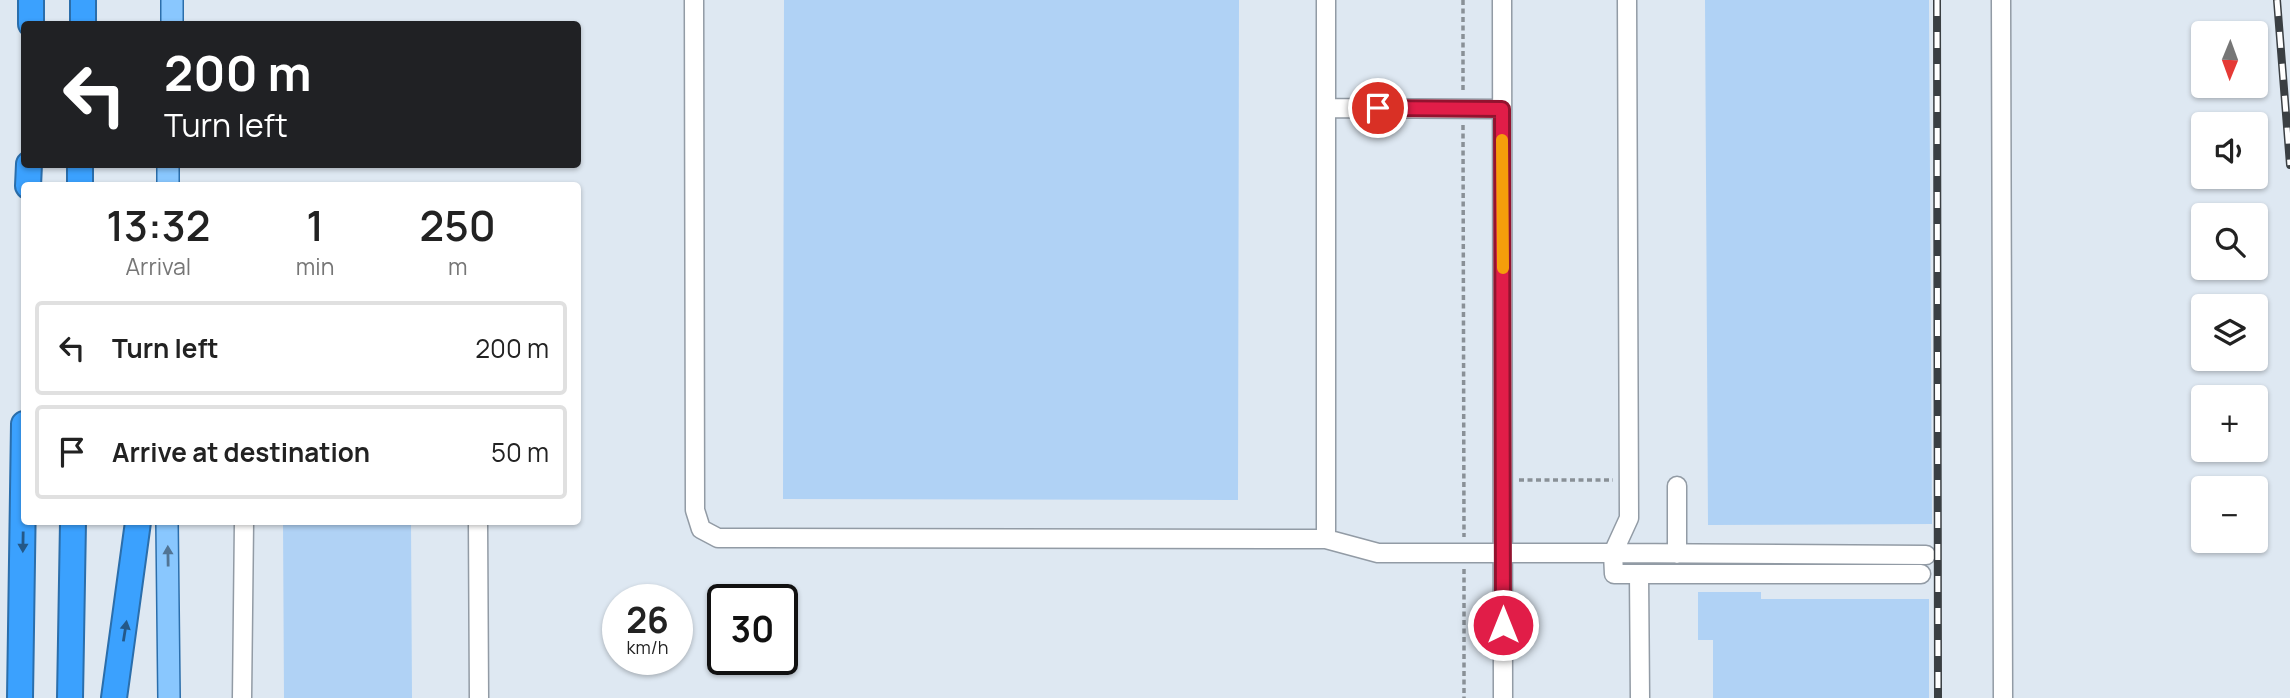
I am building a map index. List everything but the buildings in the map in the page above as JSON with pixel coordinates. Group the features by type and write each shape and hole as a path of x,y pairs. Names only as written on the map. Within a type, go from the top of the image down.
{"highway":[{"path":"31,0 31,21"},
{"path":"83,0 83,21"},
{"path":"20,698 23,525"},
{"path":"70,698 73,525"},
{"path":"114,698 138,525"}],"main road":[{"path":"172,0 172,21"},
{"path":"167,525 169,698"}],"street":[{"path":"694,0 695,510 701,529 718,538 1326,539 1378,553 1926,555"},
{"path":"1326,0 1326,539"},
{"path":"1502,0 1503,698"},
{"path":"1627,0 1629,518 1613,553 1614,574 1921,574"},
{"path":"2001,0 2003,698"},
{"path":"1326,108 1502,109"},
{"path":"1677,486 1677,554"},
{"path":"242,698 244,525"},
{"path":"478,525 479,698"},
{"path":"1639,574 1640,698"}],"path":[{"path":"1463,0 1464,698"},
{"path":"1503,480 1629,480"}],"railway":[{"path":"1937,0 1938,698"},
{"path":"2277,0 2290,165"}],"slow traffic":[{"path":"1502,140 1503,268"}],"route":[{"path":"1378,108 1502,109 1503,625"}]}
